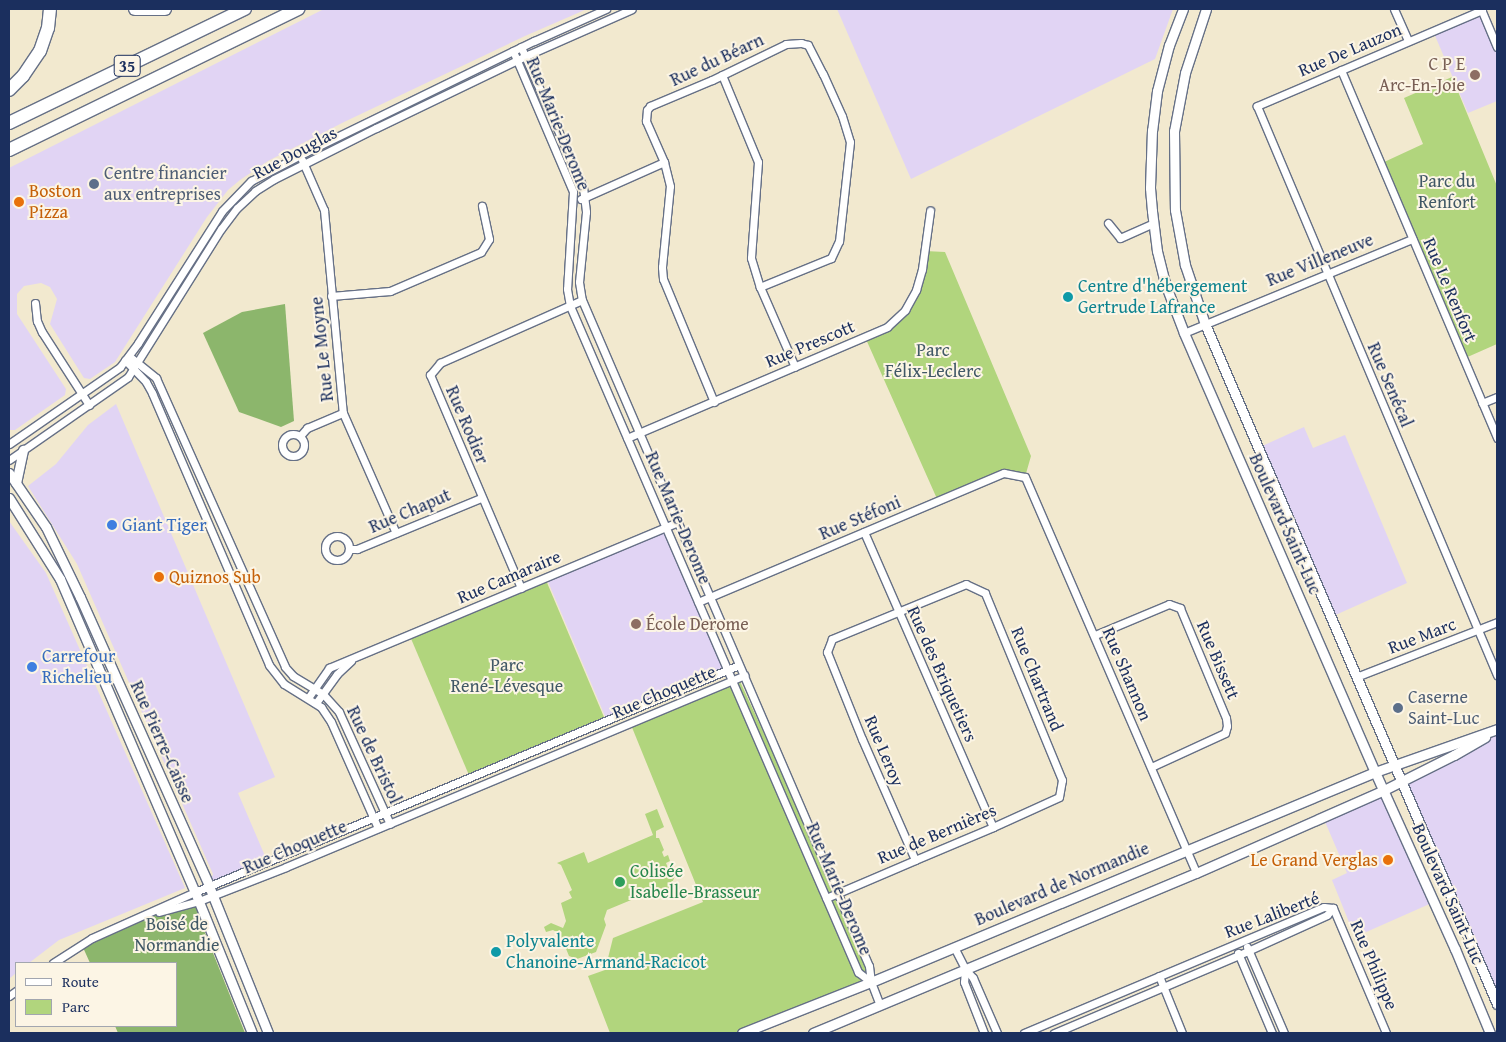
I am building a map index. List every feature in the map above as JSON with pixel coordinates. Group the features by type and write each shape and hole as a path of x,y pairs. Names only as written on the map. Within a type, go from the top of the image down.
{"highway":[{"path":"9,90 23,76 40,51 46,35 50,9"},
{"path":"135,9 165,9"},
{"name":"35","path":"9,123 245,9"},
{"name":"35","path":"9,150 298,9"}],"street":[{"name":"Rue Douglas","path":"9,444 12,438 114,372 127,358 231,199 257,177 521,47 606,9"},
{"name":"Rue Douglas","path":"9,460 120,385 136,366 216,237 237,208 261,186 517,60 632,9"},
{"name":"Boulevard Saint-Luc","path":"1183,9 1169,45 1157,92 1150,163 1153,223 1157,251 1166,286 1184,333 1375,772 1455,949 1490,1033"},
{"name":"Boulevard Saint-Luc","path":"1206,9 1185,74 1177,112 1173,149 1176,219 1185,265 1205,324 1497,1004"},
{"path":"1394,9 1408,42"},
{"path":"1482,9 1497,47"},
{"name":"Rue De Lauzon","path":"1257,106 1482,9"},
{"name":"Rue du Béarn","path":"714,402 663,278 662,267 670,186 664,162 646,121 647,110 650,106 722,75 786,44 801,43 808,45 842,116 850,142 838,241 831,258 760,287"},
{"name":"Rue Marie-Derome","path":"521,47 583,187 586,212 579,282 582,300 869,966 871,982 880,1005"},
{"name":"Rue Marie-Derome","path":"513,51 573,192 574,203 567,289 570,306 858,972 871,982"},
{"name":"Rue Le Renfort","path":"1341,70 1497,438"},
{"path":"722,75 758,162 751,258 760,287 796,367"},
{"name":"Rue Senécal","path":"1257,106 1326,274 1497,675"},
{"name":"Rue Le Moyne","path":"300,155 324,210 343,413 396,533"},
{"path":"574,203 664,162"},
{"path":"332,296 390,291 481,252 489,239 482,206"},
{"name":"Rue Prescott","path":"627,438 887,327 905,310 916,290 922,270 930,211"},
{"path":"1108,223 1120,238 1153,223"},
{"name":"Rue Villeneuve","path":"1184,333 1412,239"},
{"name":"Rue Rodier","path":"521,588 430,376 440,363 582,300"},
{"path":"35,303 37,321 42,332 89,405"},
{"name":"Rue de Bristol","path":"127,358 156,378 285,667 293,676 323,694 339,712 390,824"},
{"name":"Rue de Bristol","path":"136,366 148,386 190,480 269,665 284,684 316,703 331,722 378,828"},
{"path":"1482,403 1497,397"},
{"path":"300,436 307,428 343,413"},
{"path":"16,483 23,450"},
{"name":"Rue Pierre-Caisse","path":"9,473 46,527 80,596 209,886 267,1033"},
{"name":"Rue Stéfoni","path":"698,602 1004,473 1025,477 1031,486"},
{"path":"190,480 200,476"},
{"name":"Rue Shannon","path":"1031,486 1196,873"},
{"name":"Rue Pierre-Caisse","path":"9,498 60,579 199,901 252,1033"},
{"name":"Rue Chaput","path":"349,549 357,549 481,498"},
{"name":"Rue Camaraire","path":"308,698 329,668 678,522"},
{"name":"Rue des Briquetiers","path":"864,532 993,827"},
{"path":"237,587 246,582"},
{"name":"Rue Chartrand","path":"898,611 966,584 985,593 1062,780 1060,797"},
{"name":"Rue Bissett","path":"1094,635 1169,604 1180,608 1226,718 1227,726 1225,733 1150,767"},
{"name":"Rue Leroy","path":"898,611 832,638 827,652 862,739 915,860"},
{"name":"Rue Marc","path":"1356,677 1497,622"},
{"name":"Rue Camaraire","path":"316,703 337,674 352,660"},
{"name":"Rue Choquette","path":"55,962 92,938 195,892 739,665"},
{"name":"Rue Choquette","path":"139,918 213,896 390,824 744,675"},
{"path":"813,1033 1196,873 1384,790 1454,755 1497,729"},
{"name":"Boulevard de Normandie","path":"742,1033 871,982 1186,849 1375,772 1497,729"},
{"path":"565,738 569,748"},
{"path":"455,783 459,795"},
{"name":"Rue de Bernières","path":"826,898 1060,797"},
{"name":"Rue Laliberté","path":"1024,1033 1245,942 1324,907 1333,908"},
{"name":"Rue Laliberté","path":"1054,1033 1239,955 1327,915 1333,908"},
{"name":"Rue Philippe","path":"1333,908 1386,1033"},
{"path":"1235,946 1273,1033 1284,1031 1245,942"},
{"path":"1455,949 1471,942"},
{"path":"954,947 965,969 973,978 997,1033"},
{"path":"965,969 964,982 984,1033"},
{"path":"1159,976 1182,1033"},
{"path":"1120,993 1124,1004"}],"shaded area":[{"path":"324,9 587,9 525,36 344,122 268,161 240,180 228,190 207,217 115,362 90,379 84,378 50,324 57,299 50,287 41,283 24,286 17,294 17,314 66,389 65,395 15,430 9,430 9,168"},
{"path":"837,9 1173,9 1155,59 911,179"},
{"name":"C P E Arc-En-Joie","path":"1482,10 1497,49 1497,101 1468,113 1433,31"},
{"path":"116,404 275,777 238,793 268,863 209,886 213,874 77,564 28,486 56,464 88,425"},
{"path":"1304,427 1313,448 1345,435 1407,583 1331,617 1258,448"},
{"path":"9,521 46,573 185,888 59,940 30,962 15,962 15,974 9,979"},
{"name":"École Derome","path":"666,527 727,670 607,720 546,578"},
{"path":"1497,729 1497,1004 1402,781"},
{"path":"1384,790 1434,902 1355,937 1332,880 1347,873 1323,817"}],"green space":[{"name":"Parc du Renfort","path":"1452,77 1497,186 1497,344 1463,359 1382,163 1423,144 1404,98"},
{"name":"Parc Félix-Leclerc","path":"925,251 945,252 1031,456 1025,477 1004,473 938,501 865,337 887,327 916,290"},
{"path":"285,304 294,421 281,427 239,412 203,333 242,312"},
{"name":"Parc René-Lévesque","path":"545,578 604,718 469,775 410,635"},
{"path":"737,675 838,893 873,980 749,1033 610,1033 588,976 605,970 613,938 703,902 629,720"},
{"name":"Colisée Isabelle-Brasseur","path":"657,809 664,827 656,831 656,838 659,838 664,850 662,852 664,857 668,855 670,861 666,863 670,873 675,876 668,892 660,888 607,910 604,919 606,925 596,952 577,959 569,956 560,934 553,930 546,932 544,927 551,923 563,928 566,921 561,903 572,898 569,892 572,890 561,865 557,863 584,852 588,863 653,835 645,814"},
{"name":"Boisé de Normandie","path":"198,901 205,933 245,1033 118,1033 115,1027 178,1027 178,962 90,962 81,943 150,913"}],"place":[{"name":"C P E Arc-En-Joie","path":"1475,75"},
{"name":"Centre financier aux entreprises","path":"94,184"},
{"name":"Boston Pizza","path":"19,202"},
{"name":"Centre d'hébergement Gertrude Lafrance","path":"1068,297"},
{"name":"Giant Tiger","path":"112,525"},
{"name":"Quiznos Sub","path":"159,577"},
{"name":"École Derome","path":"636,624"},
{"name":"Carrefour Richelieu","path":"32,667"},
{"name":"Caserne Saint-Luc","path":"1398,708"},
{"name":"Le Grand Verglas","path":"1388,860"},
{"name":"Colisée Isabelle-Brasseur","path":"620,882"},
{"name":"Polyvalente Chanoine-Armand-Racicot","path":"496,952"}]}
